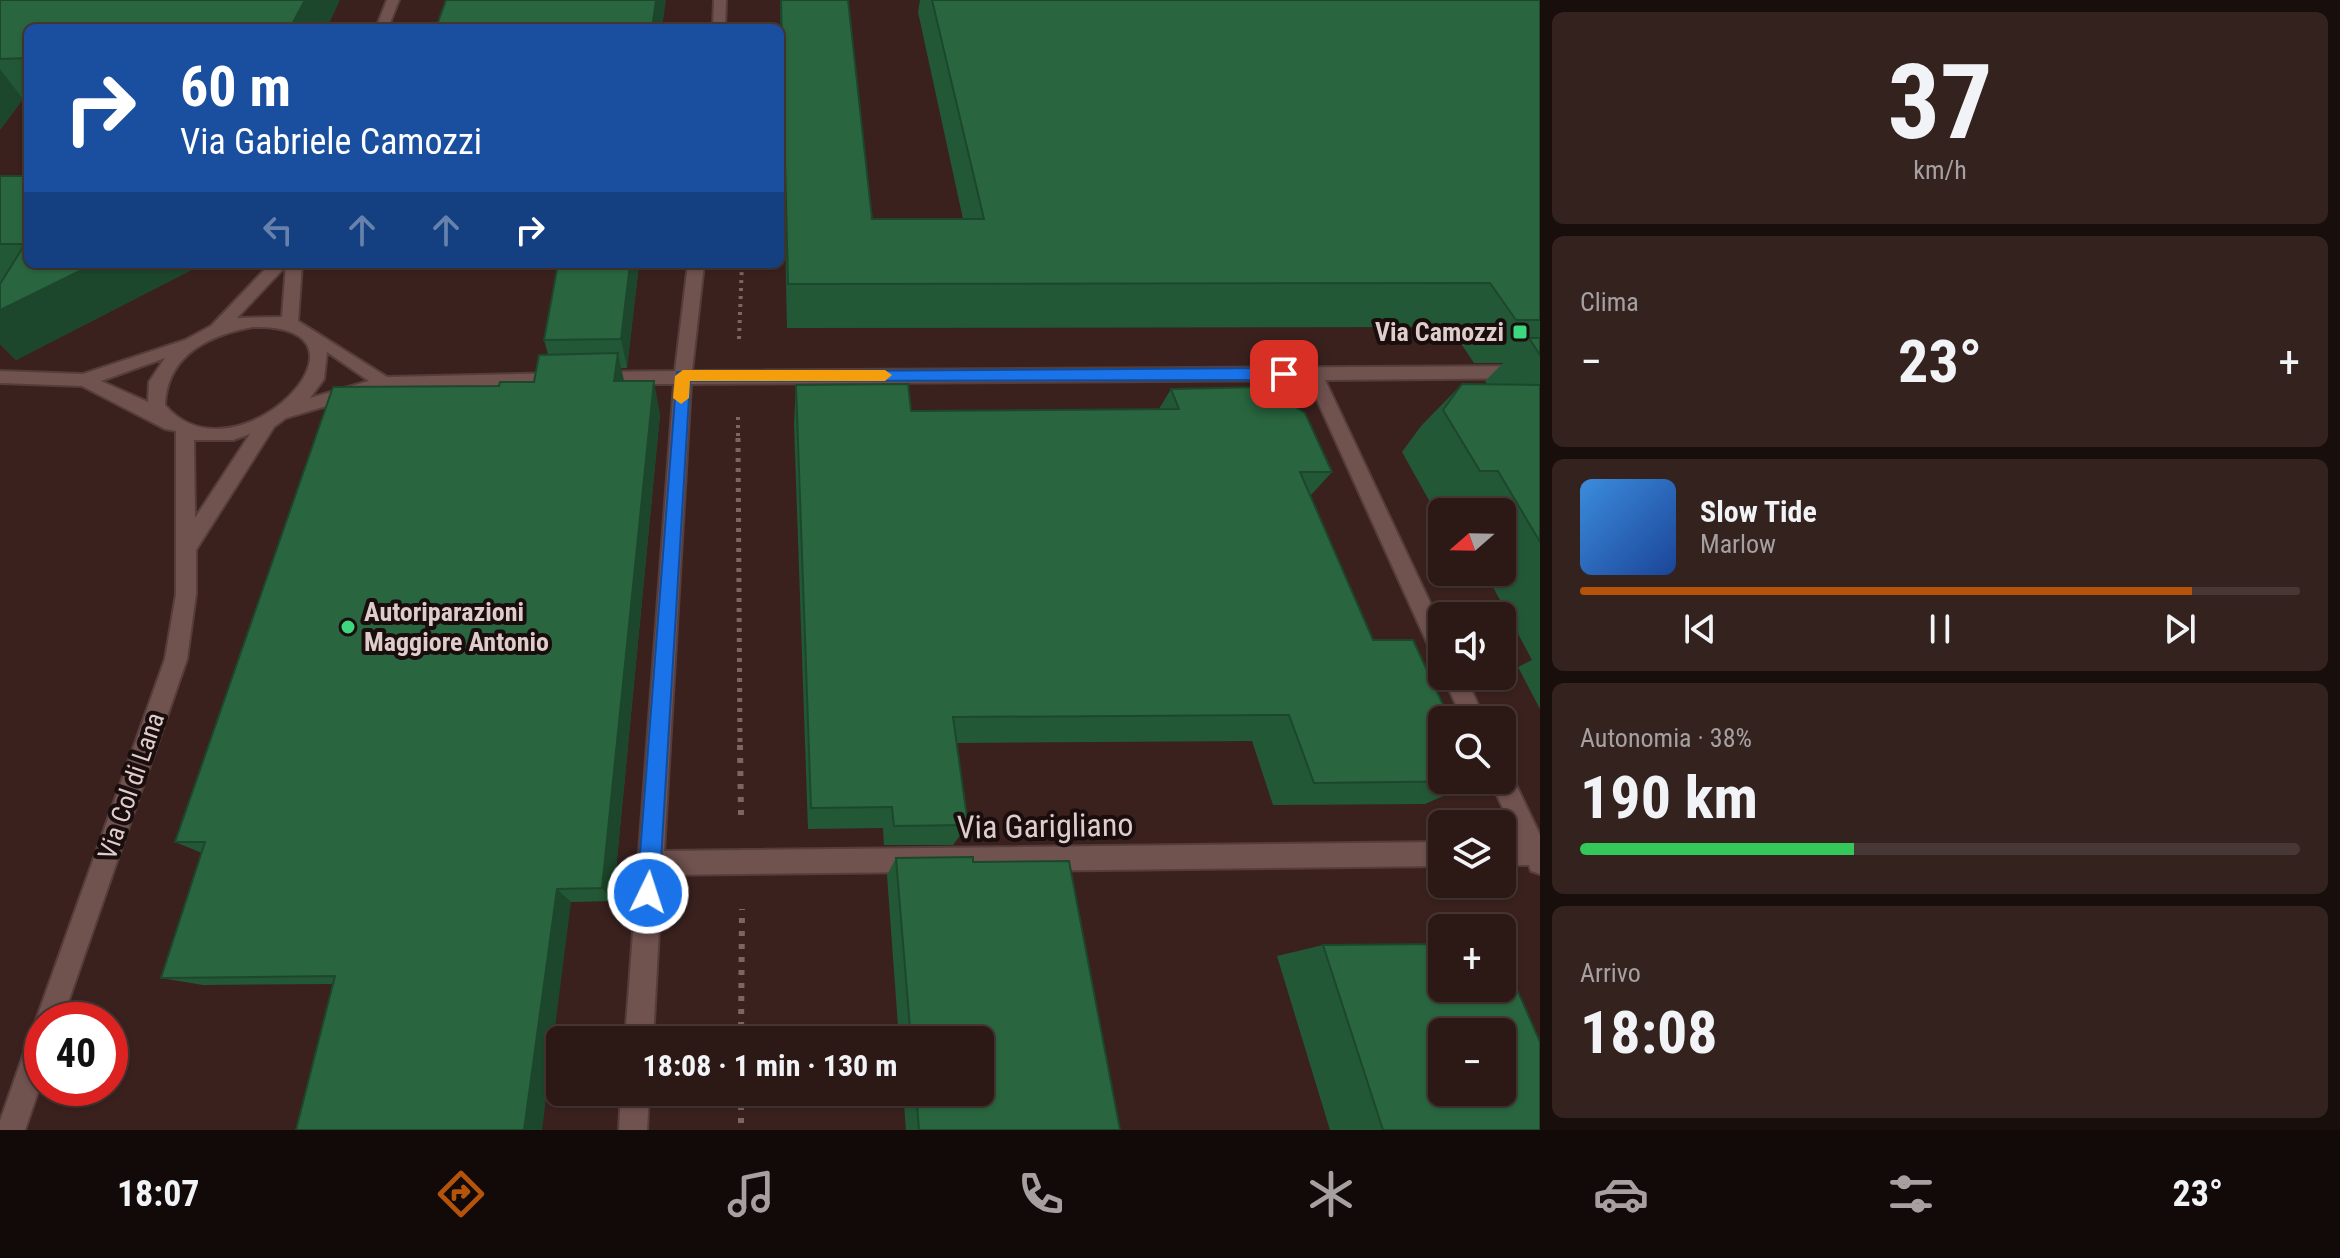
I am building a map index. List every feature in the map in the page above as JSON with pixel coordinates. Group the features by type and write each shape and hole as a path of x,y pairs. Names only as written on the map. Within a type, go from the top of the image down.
{"street":[{"path":"384,24 393,0"},
{"path":"719,24 720,0"},
{"path":"216,332 275,268"},
{"path":"290,324 294,268"},
{"path":"640,1026 683,376 696,268"},
{"path":"0,377 84,380 229,326 261,321 290,324 384,383"},
{"path":"187,547 275,417 297,402 315,379 320,356 311,337"},
{"path":"178,427 156,406 157,383 172,360 198,340"},
{"path":"84,380 198,434 233,433 384,383 683,376 1540,372"},
{"path":"1314,374 1428,621"},
{"name":"Via Col di Lana","path":"55,1002 176,659 186,594 187,547 178,427"},
{"path":"1509,794 1538,857"},
{"name":"Via Garigliano","path":"650,863 1428,854"},
{"path":"1516,855 1538,857"},
{"path":"11,1130 24,1092"},
{"path":"633,1130 634,1106"}],"path":[{"path":"741,1026 738,376 742,268"},
{"path":"741,1106 741,1130"}],"building":[{"path":"0,0 305,0 292,24 24,24 24,58 0,59"},
{"path":"446,0 656,0 653,24 437,24"},
{"path":"781,0 848,0 872,219 984,219 932,0 1540,0 1540,320 1516,320 1490,283 788,284 784,24"},
{"path":"0,176 24,176 24,244 0,244"},
{"path":"24,246 24,268 86,268 0,310 0,284"},
{"path":"557,268 630,268 621,339 544,340"},
{"path":"1529,338 1540,338 1540,355"},
{"path":"618,353 614,381 654,381 602,888 557,889 524,1130 296,1130 335,976 161,978 205,842 175,842 333,387 499,386 500,382 534,382 539,355"},
{"path":"908,384 911,411 1179,409 1171,389 1262,387 1305,413 1332,472 1300,472 1373,640 1413,640 1428,672 1428,690 1436,690 1444,706 1428,706 1428,782 1314,783 1289,715 953,717 968,825 894,826 892,807 811,808 796,385"},
{"path":"1462,384 1540,385 1540,542 1498,471 1480,471 1443,410"},
{"path":"973,857 973,862 1069,861 1120,1130 919,1130 917,1106 994,1106 994,1026 910,1026 896,858"},
{"path":"1428,944 1428,1002 1516,1002 1516,987 1540,1042 1540,1130 1383,1130 1323,945"}],"slow traffic":[{"path":"681,398 683,376 885,375"}],"place":[{"name":"Via Camozzi","path":"1520,332"},
{"name":"Autoriparazioni Maggiore Antonio","path":"348,627"}],"route":[{"path":"648,893 683,376 1284,374"}]}
